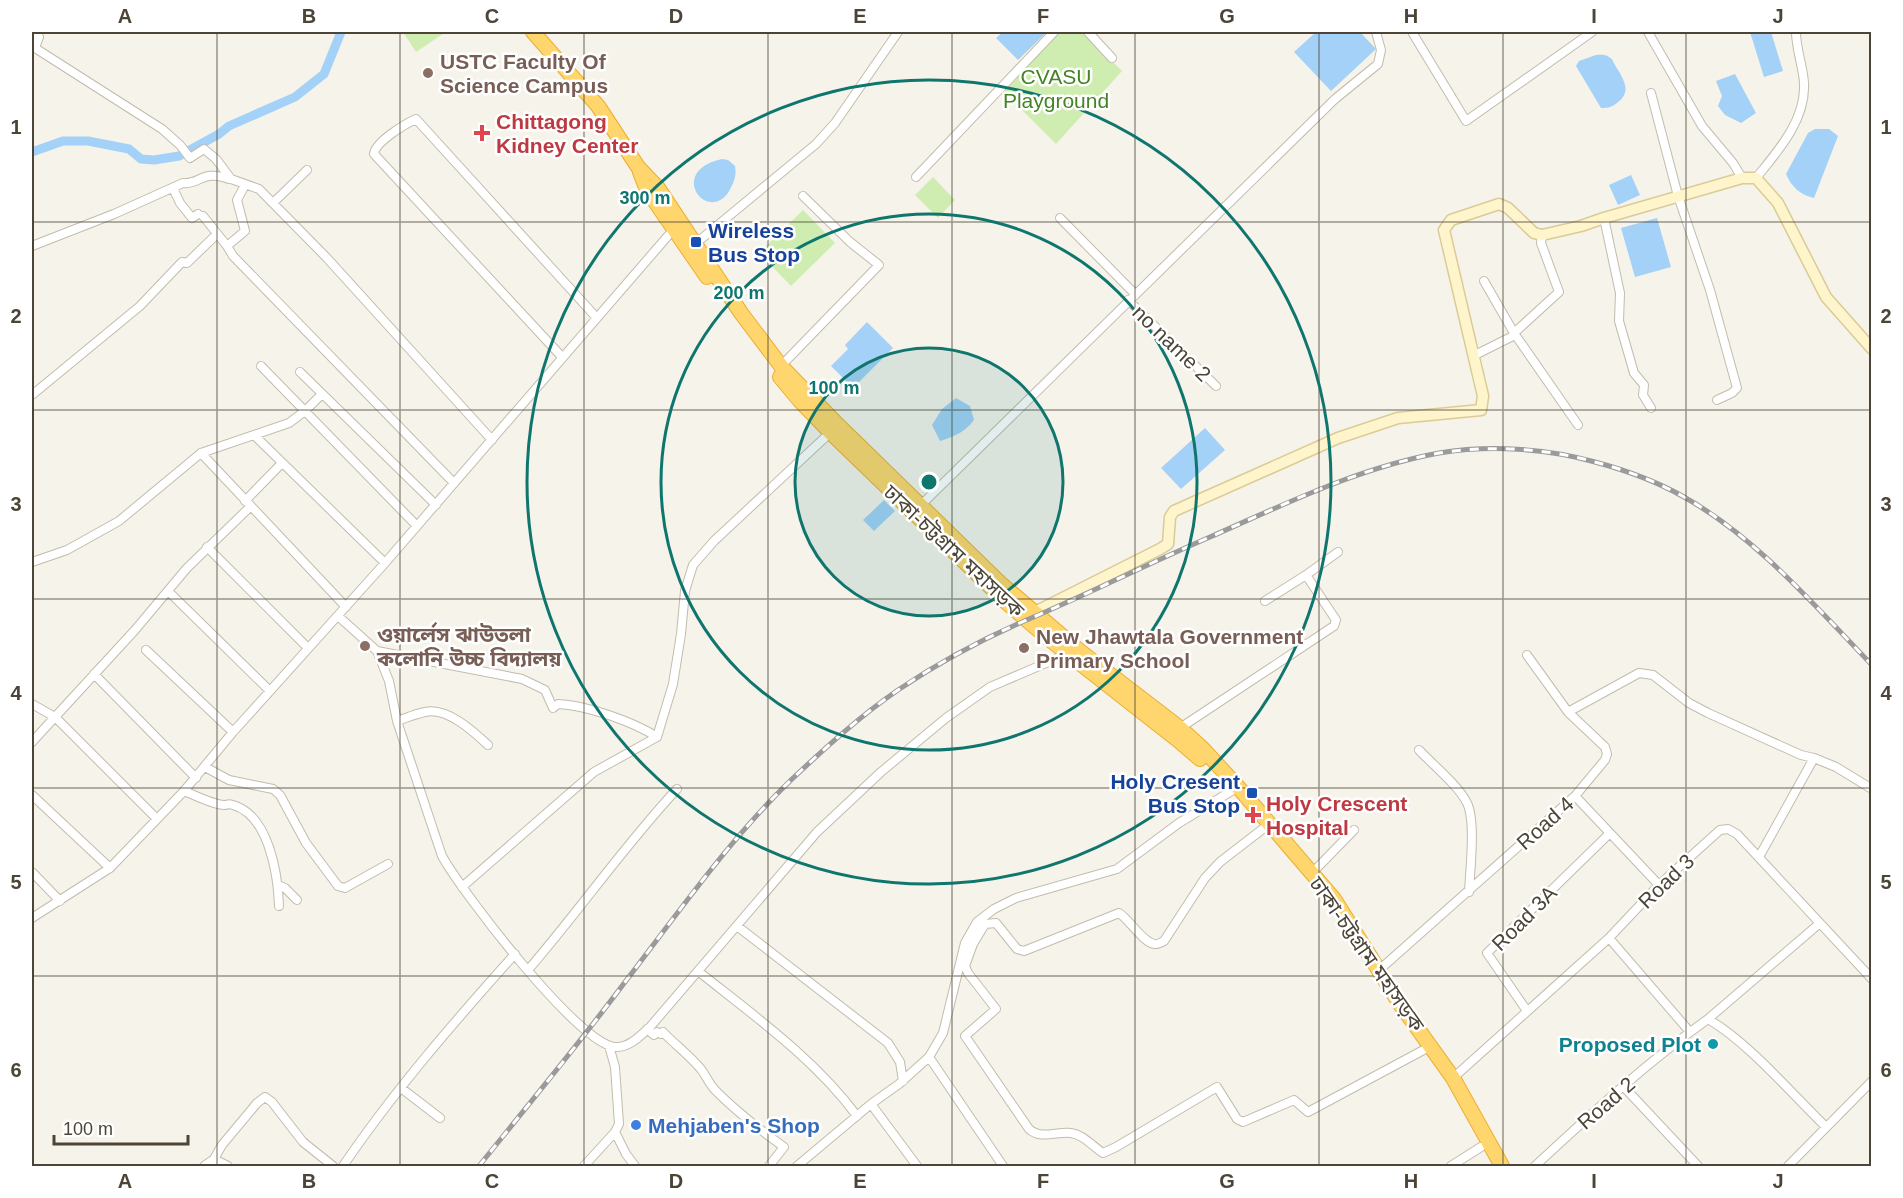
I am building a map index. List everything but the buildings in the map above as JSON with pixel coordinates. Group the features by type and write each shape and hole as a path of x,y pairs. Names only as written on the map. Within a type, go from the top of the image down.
{"highway":[{"name":"ঢাকা-চট্টগ্রাম মহাসড়ক","path":"533,32 598,106 638,166 658,188 800,401 921,505 1033,613 1180,728 1334,899 1427,1048 1492,1167"},
{"name":"ঢাকা-চট্টগ্রাম মহাসড়ক","path":"638,166 647,190 673,230 756,347 779,369"},
{"name":"ঢাকা-চট্টগ্রাম মহাসড়ক","path":"834,428 975,573 1067,654 1179,741 1234,790 1336,915 1371,977 1453,1078 1502,1167"}],"main road":[{"path":"1033,613 1160,549 1167,544 1170,517 1174,511 1185,506 1338,438 1398,418 1481,410 1483,396 1444,230 1451,220 1499,204 1508,208 1534,233 1542,235 1581,226 1742,178 1756,178 1778,203 1826,297 1872,349"}],"street":[{"path":"33,32 39,37 33,47 162,129 180,145 190,158 204,149 216,159 231,179"},
{"path":"695,244 816,144 835,123 898,32"},
{"path":"916,177 1054,32"},
{"path":"1088,32 1112,58"},
{"path":"921,505 1335,99 1378,63 1381,50 1376,32"},
{"path":"1412,32 1466,121 1592,32"},
{"path":"1648,32 1702,126 1733,163 1742,178"},
{"path":"1756,178 1782,146 1800,112 1804,99 1804,81 1796,48 1796,32"},
{"path":"1651,93 1677,196 1710,290 1737,388 1717,400"},
{"path":"562,357 374,154 377,146 416,119 596,317"},
{"path":"273,203 307,170"},
{"path":"32,246 204,176 217,174 259,189 326,257 492,440"},
{"path":"227,246 245,231 237,200 245,185"},
{"path":"173,188 180,203 192,218 201,215 241,265 244,265 454,483"},
{"path":"779,369 879,265 850,242 803,196"},
{"path":"1060,218 1135,294"},
{"path":"1604,218 1620,293 1618,321 1634,373 1644,385 1642,395 1651,408"},
{"path":"32,918 110,868 184,791 233,732 385,563 673,230"},
{"path":"32,395 140,306 172,274 178,264 187,262 217,234"},
{"path":"1473,356 1514,334 1559,292 1541,243 1542,235"},
{"path":"1484,281 1514,334 1578,425"},
{"name":"no name 2","path":"1128,300 1216,386"},
{"path":"261,366 417,526"},
{"path":"300,372 435,505"},
{"path":"32,562 66,550 118,521 201,453 289,423 322,394"},
{"path":"462,887 594,772 657,737 673,684 685,591 693,565 714,541 834,428"},
{"path":"255,436 385,563"},
{"path":"201,453 346,607"},
{"path":"32,742 248,504 282,463"},
{"path":"207,547 308,648"},
{"path":"1265,601 1338,552"},
{"path":"1180,728 1334,626 1336,620 1306,575"},
{"path":"168,591 270,691"},
{"path":"338,616 377,651 389,681 397,721 442,856 462,887 558,1005 588,1032 609,1046 619,1047 632,1042 647,1029 818,832 881,772 946,718 990,687 1067,654"},
{"path":"146,650 233,732"},
{"path":"377,651 522,679 545,690 553,708 558,704 580,707 639,726 657,737"},
{"name":"Road 4","path":"1378,971 1575,796 1605,760 1607,754 1605,747 1568,712 1527,655"},
{"path":"1568,712 1639,673 1646,673 1653,675 1689,703 1708,713 1801,755 1836,767 1872,789"},
{"path":"94,674 196,777"},
{"path":"32,704 55,717 157,819"},
{"path":"397,721 427,711 451,717 470,728 488,745"},
{"path":"1419,750 1466,800 1471,826 1469,891"},
{"path":"1759,857 1814,758"},
{"path":"205,766 229,780 273,789 280,795 306,843 338,886 345,888 388,864"},
{"path":"528,970 677,789"},
{"path":"798,1167 929,1057 943,1033 965,943 977,922 994,909 1016,898 1117,869 1179,823 1234,790"},
{"path":"184,791 223,806 235,805 254,819 264,834 276,867 279,906"},
{"path":"32,795 110,868"},
{"path":"1575,796 1659,885"},
{"path":"1264,828 1220,862 1205,878 1164,941 1153,944 1119,912 1024,951 1017,949 999,925 985,924 973,944 965,966 996,1009 966,1034 966,1038 1029,1129 1039,1135 1070,1133 1083,1137 1104,1153 1217,1087 1237,1119 1243,1122 1294,1100 1308,1112 1427,1048"},
{"name":"Road 3","path":"1453,1078 1609,938 1659,885 1720,830 1728,829 1737,834 1872,979"},
{"path":"1312,873 1354,830"},
{"name":"Road 3A","path":"1527,1011 1487,953 1610,833"},
{"path":"32,872 60,901"},
{"path":"278,885 285,888 297,900"},
{"name":"Road 2","path":"1535,1167 1624,1087 1820,923"},
{"path":"737,926 888,1043 900,1062 903,1081"},
{"path":"1609,938 1690,1032"},
{"path":"343,1167 374,1121 455,1020 515,954"},
{"path":"698,971 807,1061 838,1091 857,1116"},
{"path":"1707,1019 1724,1029 1743,1046 1826,1127"},
{"path":"647,1029 654,1035 657,1032 661,1034 663,1032 675,1042 702,1071 717,1093 784,1147 769,1167"},
{"path":"584,1167 615,1132 619,1124 615,1067 609,1046"},
{"path":"929,1057 1003,1167"},
{"path":"1788,1167 1872,1082"},
{"path":"1624,1087 1698,1167"},
{"path":"401,1089 440,1118"},
{"path":"204,1167 214,1160 222,1145 257,1103 265,1097 272,1102 303,1142 333,1167"},
{"path":"871,1104 917,1167"},
{"path":"615,1132 635,1167"},
{"path":"1451,1167 1480,1147"},
{"path":"214,1160 228,1167"}],"green space":[{"path":"403,32 446,32 416,52"},
{"name":"CVASU Playground","path":"1059,32 1083,32 1122,71 1056,144 1004,92"},
{"path":"933,177 955,200 938,218 915,195"},
{"path":"803,210 835,243 791,286 759,253"}],"water":[{"path":"1003,32 1047,32 1018,60 996,38"},
{"path":"1316,32 1360,32 1376,49 1331,91 1294,52"},
{"path":"1750,32 1771,32 1783,71 1764,77"},
{"path":"1596,55 1606,55 1611,59 1625,84 1625,93 1622,98 1608,107 1601,108 1576,66 1579,61"},
{"path":"1735,74 1756,113 1741,123 1725,115 1718,106 1722,96 1716,81"},
{"path":"1815,129 1829,129 1838,136 1814,198 1804,195 1797,189 1786,174 1808,133"},
{"path":"722,159 728,160 735,166 734,180 728,193 719,201 710,202 702,199 696,192 694,183 697,174 706,165"},
{"path":"1631,175 1640,195 1618,205 1609,185"},
{"path":"1657,218 1671,267 1635,277 1621,228"},
{"path":"867,322 893,348 853,388 831,366 848,349 845,345"},
{"path":"956,398 970,406 974,420 959,434 940,441 932,425 942,409"},
{"path":"1205,428 1225,450 1181,489 1161,468"},
{"path":"884,500 895,511 874,531 863,520"}],"waterway":[{"path":"32,152 63,141 88,141 129,149 141,159 154,160 179,156 229,126 295,97 324,74 341,32"}],"railway":[{"path":"479,1166 746,827 791,780 870,711 931,669 1000,632 1266,512 1351,477 1439,453 1478,449 1517,449 1557,454 1629,472 1684,497 1736,532 1784,574 1872,665"}],"place":[{"name":"USTC Faculty Of Science Campus","path":"428,73"},
{"name":"Chittagong Kidney Center","path":"482,133"},
{"name":"Wireless Bus Stop","path":"696,242"},
{"name":"ওয়ার্লেস ঝাউতলা কলোনি উচ্চ বিদ্যালয়","path":"365,646"},
{"name":"New Jhawtala Government Primary School","path":"1024,648"},
{"name":"Holy Cresent Bus Stop","path":"1252,793"},
{"name":"Holy Crescent Hospital","path":"1253,815"},
{"name":"Proposed Plot","path":"1713,1044"},
{"name":"Mehjaben's Shop","path":"636,1125"}]}
